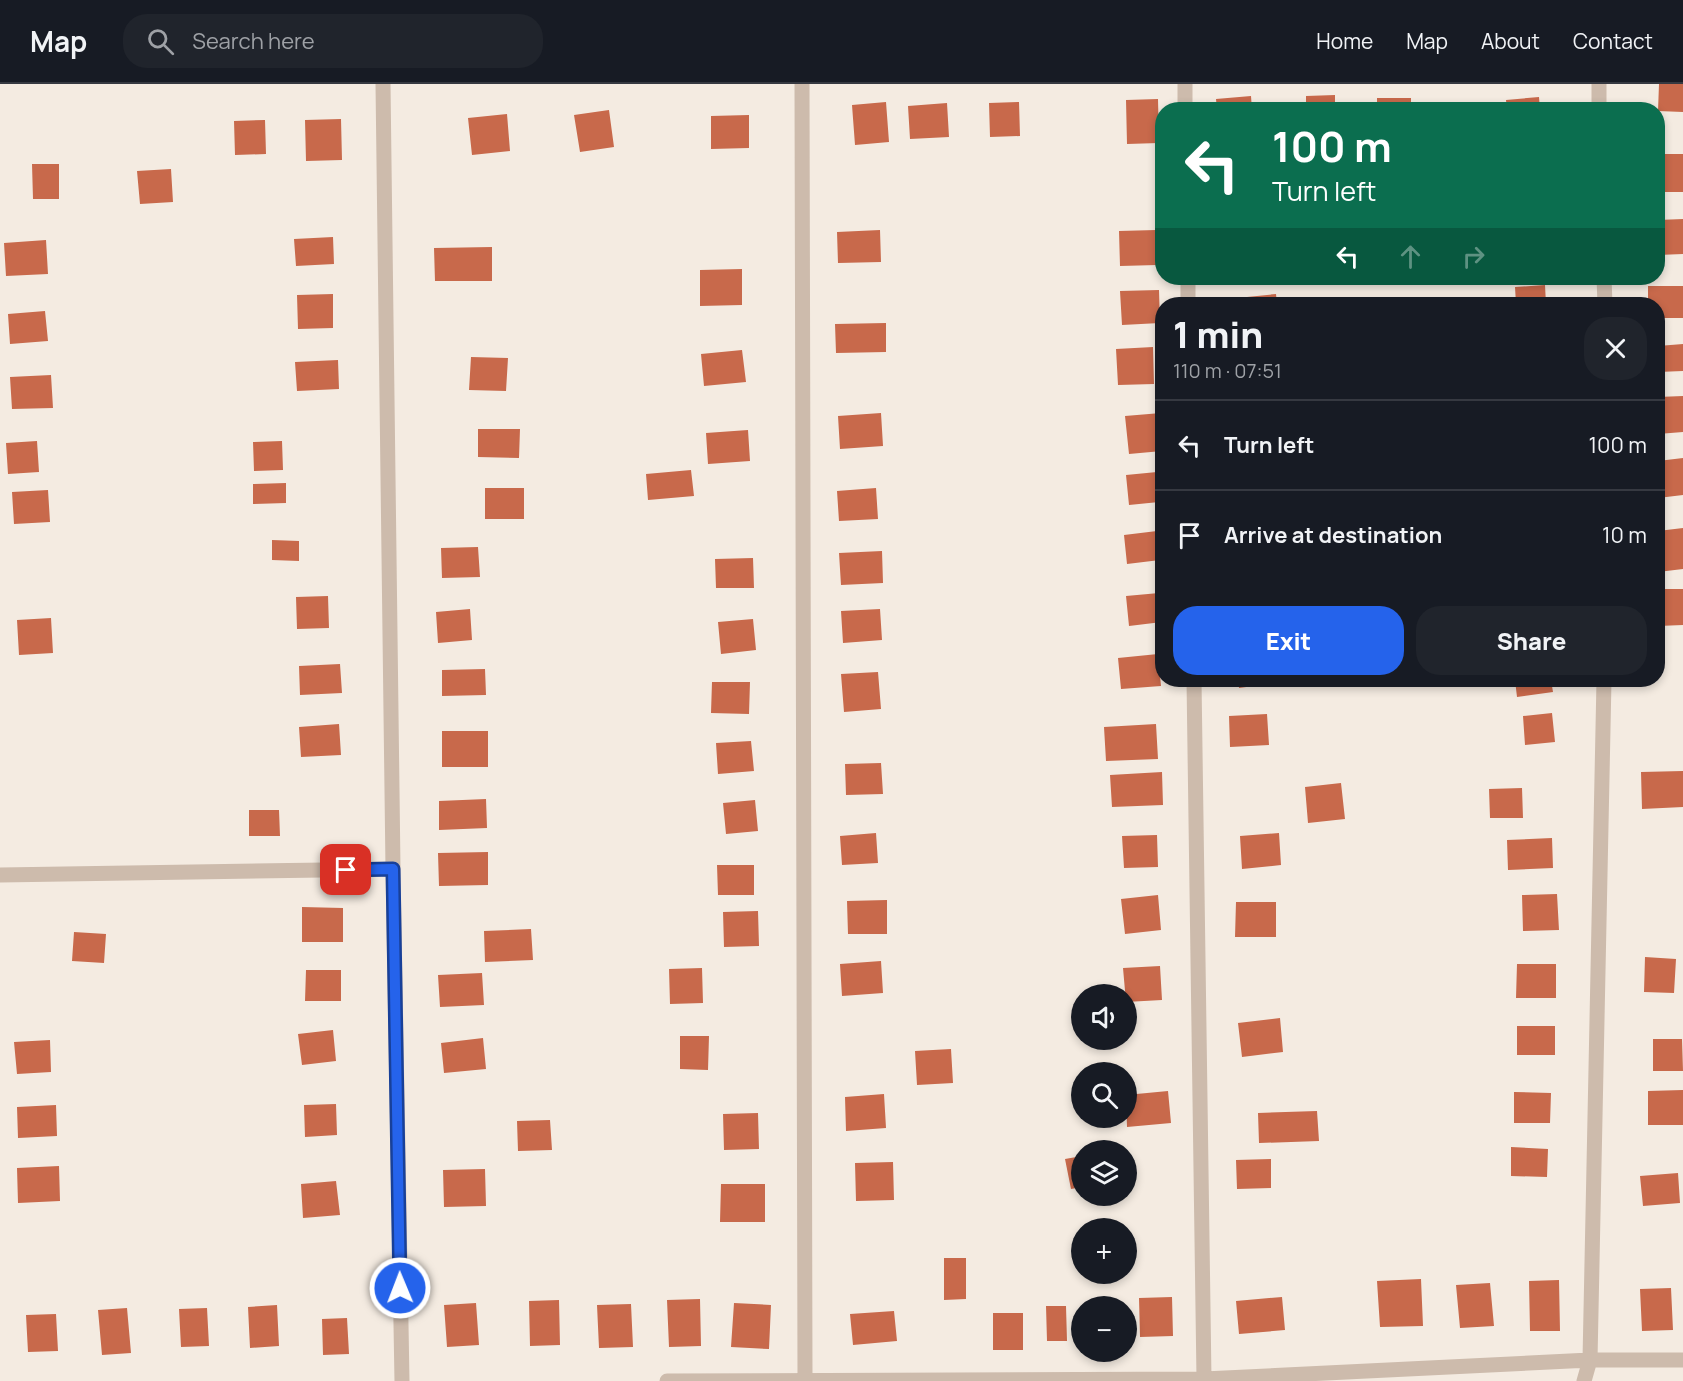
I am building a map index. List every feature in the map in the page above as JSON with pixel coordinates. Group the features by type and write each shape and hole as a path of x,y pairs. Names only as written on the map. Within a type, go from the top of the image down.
{"street":[{"path":"382,84 402,1381"},
{"path":"802,84 805,1379"},
{"path":"1185,84 1185,102"},
{"path":"1599,84 1599,102"},
{"path":"1194,687 1204,1379"},
{"path":"1584,1381 1590,1360 1604,687"},
{"path":"0,875 393,869"},
{"path":"667,1381 1204,1379 1590,1360 1683,1360"}],"building":[{"path":"1659,84 1683,84 1683,112 1665,111 1665,102 1658,102"},
{"path":"1335,95 1335,102 1306,102 1306,96"},
{"path":"1251,96 1251,102 1216,102 1216,99"},
{"path":"1539,97 1539,102 1506,102 1506,100"},
{"path":"1377,98 1411,98 1411,102 1377,102"},
{"path":"1158,99 1158,102 1155,102 1155,143 1127,144 1126,100"},
{"path":"886,102 889,142 855,145 852,105"},
{"path":"1019,102 1020,136 990,137 989,103"},
{"path":"947,103 949,137 910,139 908,106"},
{"path":"609,110 614,147 580,152 574,115"},
{"path":"507,114 510,151 472,155 468,118"},
{"path":"749,115 749,148 711,149 711,116"},
{"path":"341,119 342,160 306,161 305,120"},
{"path":"265,120 266,154 235,155 234,121"},
{"path":"1665,154 1683,154 1683,192 1665,192"},
{"path":"32,164 59,164 59,199 33,199"},
{"path":"171,169 173,202 140,204 137,171"},
{"path":"1683,219 1683,254 1665,255 1665,220"},
{"path":"880,230 881,262 838,263 837,232"},
{"path":"1155,230 1155,265 1120,266 1119,231"},
{"path":"333,237 334,264 296,266 294,239"},
{"path":"46,240 48,274 6,276 4,243"},
{"path":"492,247 492,281 435,281 434,248"},
{"path":"742,269 742,305 700,306 700,270"},
{"path":"1545,285 1546,297 1516,297 1515,287"},
{"path":"1648,286 1683,286 1683,318 1665,318 1665,297 1648,297"},
{"path":"1159,290 1159,297 1155,297 1155,323 1122,325 1120,291"},
{"path":"333,294 333,328 298,329 297,295"},
{"path":"1276,294 1276,297 1247,297"},
{"path":"45,311 48,341 10,344 8,314"},
{"path":"886,323 886,352 836,353 835,324"},
{"path":"1683,344 1683,371 1665,372 1665,345"},
{"path":"1153,347 1154,384 1118,385 1116,349"},
{"path":"742,350 746,382 704,386 701,354"},
{"path":"471,357 508,358 506,391 469,390"},
{"path":"338,360 339,389 297,391 295,362"},
{"path":"51,375 53,408 12,409 10,377"},
{"path":"1683,396 1683,432 1665,433 1665,397"},
{"path":"881,413 883,446 840,449 838,416"},
{"path":"1155,414 1155,452 1129,454 1125,416"},
{"path":"478,429 520,429 519,458 478,457"},
{"path":"748,430 750,461 708,464 706,433"},
{"path":"37,441 39,472 8,474 6,443"},
{"path":"282,441 283,470 254,471 253,442"},
{"path":"1683,458 1683,495 1665,497 1665,460"},
{"path":"691,470 694,496 648,500 646,474"},
{"path":"1155,472 1155,502 1129,505 1126,475"},
{"path":"286,483 286,503 253,504 253,484"},
{"path":"485,488 524,488 524,519 485,519"},
{"path":"876,488 878,519 839,521 837,491"},
{"path":"48,490 50,522 14,524 12,492"},
{"path":"1683,528 1683,569 1665,571 1665,530"},
{"path":"1155,531 1155,561 1127,564 1124,535"},
{"path":"272,540 299,541 299,561 272,560"},
{"path":"478,547 480,577 442,578 441,548"},
{"path":"882,551 883,583 841,585 839,553"},
{"path":"753,558 754,588 716,588 715,559"},
{"path":"1665,589 1683,589 1683,625 1665,626"},
{"path":"1155,593 1155,623 1129,626 1126,596"},
{"path":"328,596 329,628 297,629 296,597"},
{"path":"470,609 472,640 438,643 436,612"},
{"path":"880,609 882,640 843,643 841,611"},
{"path":"51,618 53,653 19,655 17,620"},
{"path":"753,619 756,650 721,654 718,622"},
{"path":"1155,654 1155,686 1121,689 1118,658"},
{"path":"340,664 342,693 300,695 299,666"},
{"path":"485,669 486,695 442,696 442,670"},
{"path":"878,672 881,709 844,712 841,674"},
{"path":"712,682 750,682 749,714 711,713"},
{"path":"1516,687 1552,687 1553,692 1517,697"},
{"path":"1552,713 1555,742 1525,745 1523,716"},
{"path":"1267,714 1269,745 1230,747 1229,716"},
{"path":"339,724 341,755 301,757 299,727"},
{"path":"1156,724 1158,759 1106,761 1104,727"},
{"path":"442,731 488,731 488,767 442,767"},
{"path":"751,741 754,771 718,774 716,743"},
{"path":"881,763 883,794 846,795 845,764"},
{"path":"1683,771 1683,807 1642,809 1641,772"},
{"path":"1162,772 1163,805 1112,807 1110,775"},
{"path":"1341,783 1345,819 1308,823 1305,787"},
{"path":"1522,788 1523,818 1490,818 1489,789"},
{"path":"486,799 487,828 439,830 439,801"},
{"path":"755,800 758,831 726,834 723,803"},
{"path":"249,810 279,810 280,836 249,836"},
{"path":"876,833 878,863 842,865 840,836"},
{"path":"1279,833 1281,865 1242,869 1240,836"},
{"path":"1157,835 1158,867 1124,868 1122,836"},
{"path":"1552,838 1553,868 1508,870 1507,840"},
{"path":"488,852 488,885 439,886 438,853"},
{"path":"717,865 754,865 754,895 718,895"},
{"path":"1557,894 1559,930 1523,931 1522,895"},
{"path":"1158,895 1161,930 1125,934 1121,899"},
{"path":"887,900 887,934 848,934 847,901"},
{"path":"1236,902 1276,902 1276,937 1235,937"},
{"path":"302,907 343,908 343,942 302,942"},
{"path":"758,911 759,946 724,947 723,912"},
{"path":"531,929 533,960 485,962 484,931"},
{"path":"74,932 106,934 104,963 72,961"},
{"path":"1645,957 1676,959 1674,993 1644,992"},
{"path":"881,961 883,993 842,996 840,964"},
{"path":"1517,964 1556,964 1556,998 1516,998"},
{"path":"1160,966 1162,1000 1137,1001 1137,984 1124,984 1123,968"},
{"path":"702,968 703,1003 670,1004 669,969"},
{"path":"306,970 341,970 341,1001 305,1001"},
{"path":"482,973 484,1005 440,1007 438,975"},
{"path":"1280,1018 1283,1052 1242,1057 1238,1023"},
{"path":"1517,1026 1555,1026 1555,1055 1517,1055"},
{"path":"333,1030 336,1061 302,1065 298,1034"},
{"path":"680,1036 709,1036 708,1070 680,1069"},
{"path":"483,1038 486,1069 444,1073 441,1043"},
{"path":"1653,1039 1682,1039 1683,1071 1653,1071"},
{"path":"50,1040 51,1072 17,1074 14,1042"},
{"path":"951,1049 953,1083 917,1085 915,1051"},
{"path":"1683,1090 1683,1125 1648,1125 1648,1091"},
{"path":"1168,1091 1171,1123 1137,1126 1137,1094"},
{"path":"1514,1092 1551,1093 1550,1123 1514,1123"},
{"path":"884,1094 886,1128 846,1131 845,1097"},
{"path":"336,1104 337,1135 305,1137 304,1105"},
{"path":"56,1105 57,1136 18,1138 17,1107"},
{"path":"1317,1111 1319,1141 1259,1143 1258,1113"},
{"path":"758,1113 759,1149 724,1150 723,1114"},
{"path":"550,1120 552,1150 518,1151 517,1121"},
{"path":"1511,1147 1548,1149 1547,1177 1511,1176"},
{"path":"1071,1158 1071,1189 1065,1159"},
{"path":"1271,1159 1271,1188 1237,1189 1236,1160"},
{"path":"893,1162 894,1200 856,1201 855,1163"},
{"path":"59,1166 60,1201 18,1203 17,1168"},
{"path":"485,1169 486,1206 444,1207 443,1170"},
{"path":"1678,1173 1680,1203 1643,1206 1640,1176"},
{"path":"336,1181 340,1215 303,1218 301,1184"},
{"path":"721,1184 765,1184 765,1222 720,1222"},
{"path":"944,1258 966,1258 966,1299 944,1300"},
{"path":"1421,1279 1423,1326 1380,1327 1377,1281"},
{"path":"1559,1280 1560,1331 1530,1331 1529,1281"},
{"path":"1490,1283 1494,1326 1460,1328 1456,1285"},
{"path":"1671,1288 1673,1330 1642,1331 1640,1289"},
{"path":"1172,1297 1173,1336 1140,1337 1139,1298"},
{"path":"1282,1297 1285,1330 1239,1334 1236,1301"},
{"path":"700,1299 701,1346 669,1347 667,1300"},
{"path":"559,1300 560,1345 530,1346 529,1301"},
{"path":"476,1303 479,1345 447,1347 444,1305"},
{"path":"734,1303 771,1305 769,1349 731,1347"},
{"path":"631,1304 633,1347 599,1348 597,1305"},
{"path":"277,1305 279,1346 250,1348 248,1307"},
{"path":"1046,1306 1066,1306 1067,1341 1047,1341"},
{"path":"127,1308 131,1353 102,1355 98,1310"},
{"path":"207,1308 209,1346 181,1347 179,1309"},
{"path":"894,1311 897,1341 853,1345 850,1314"},
{"path":"993,1313 1023,1313 1023,1350 993,1350"},
{"path":"56,1314 58,1351 28,1352 26,1315"},
{"path":"347,1318 349,1354 323,1355 322,1319"}],"route":[{"path":"346,870 393,869 400,1288"}]}
